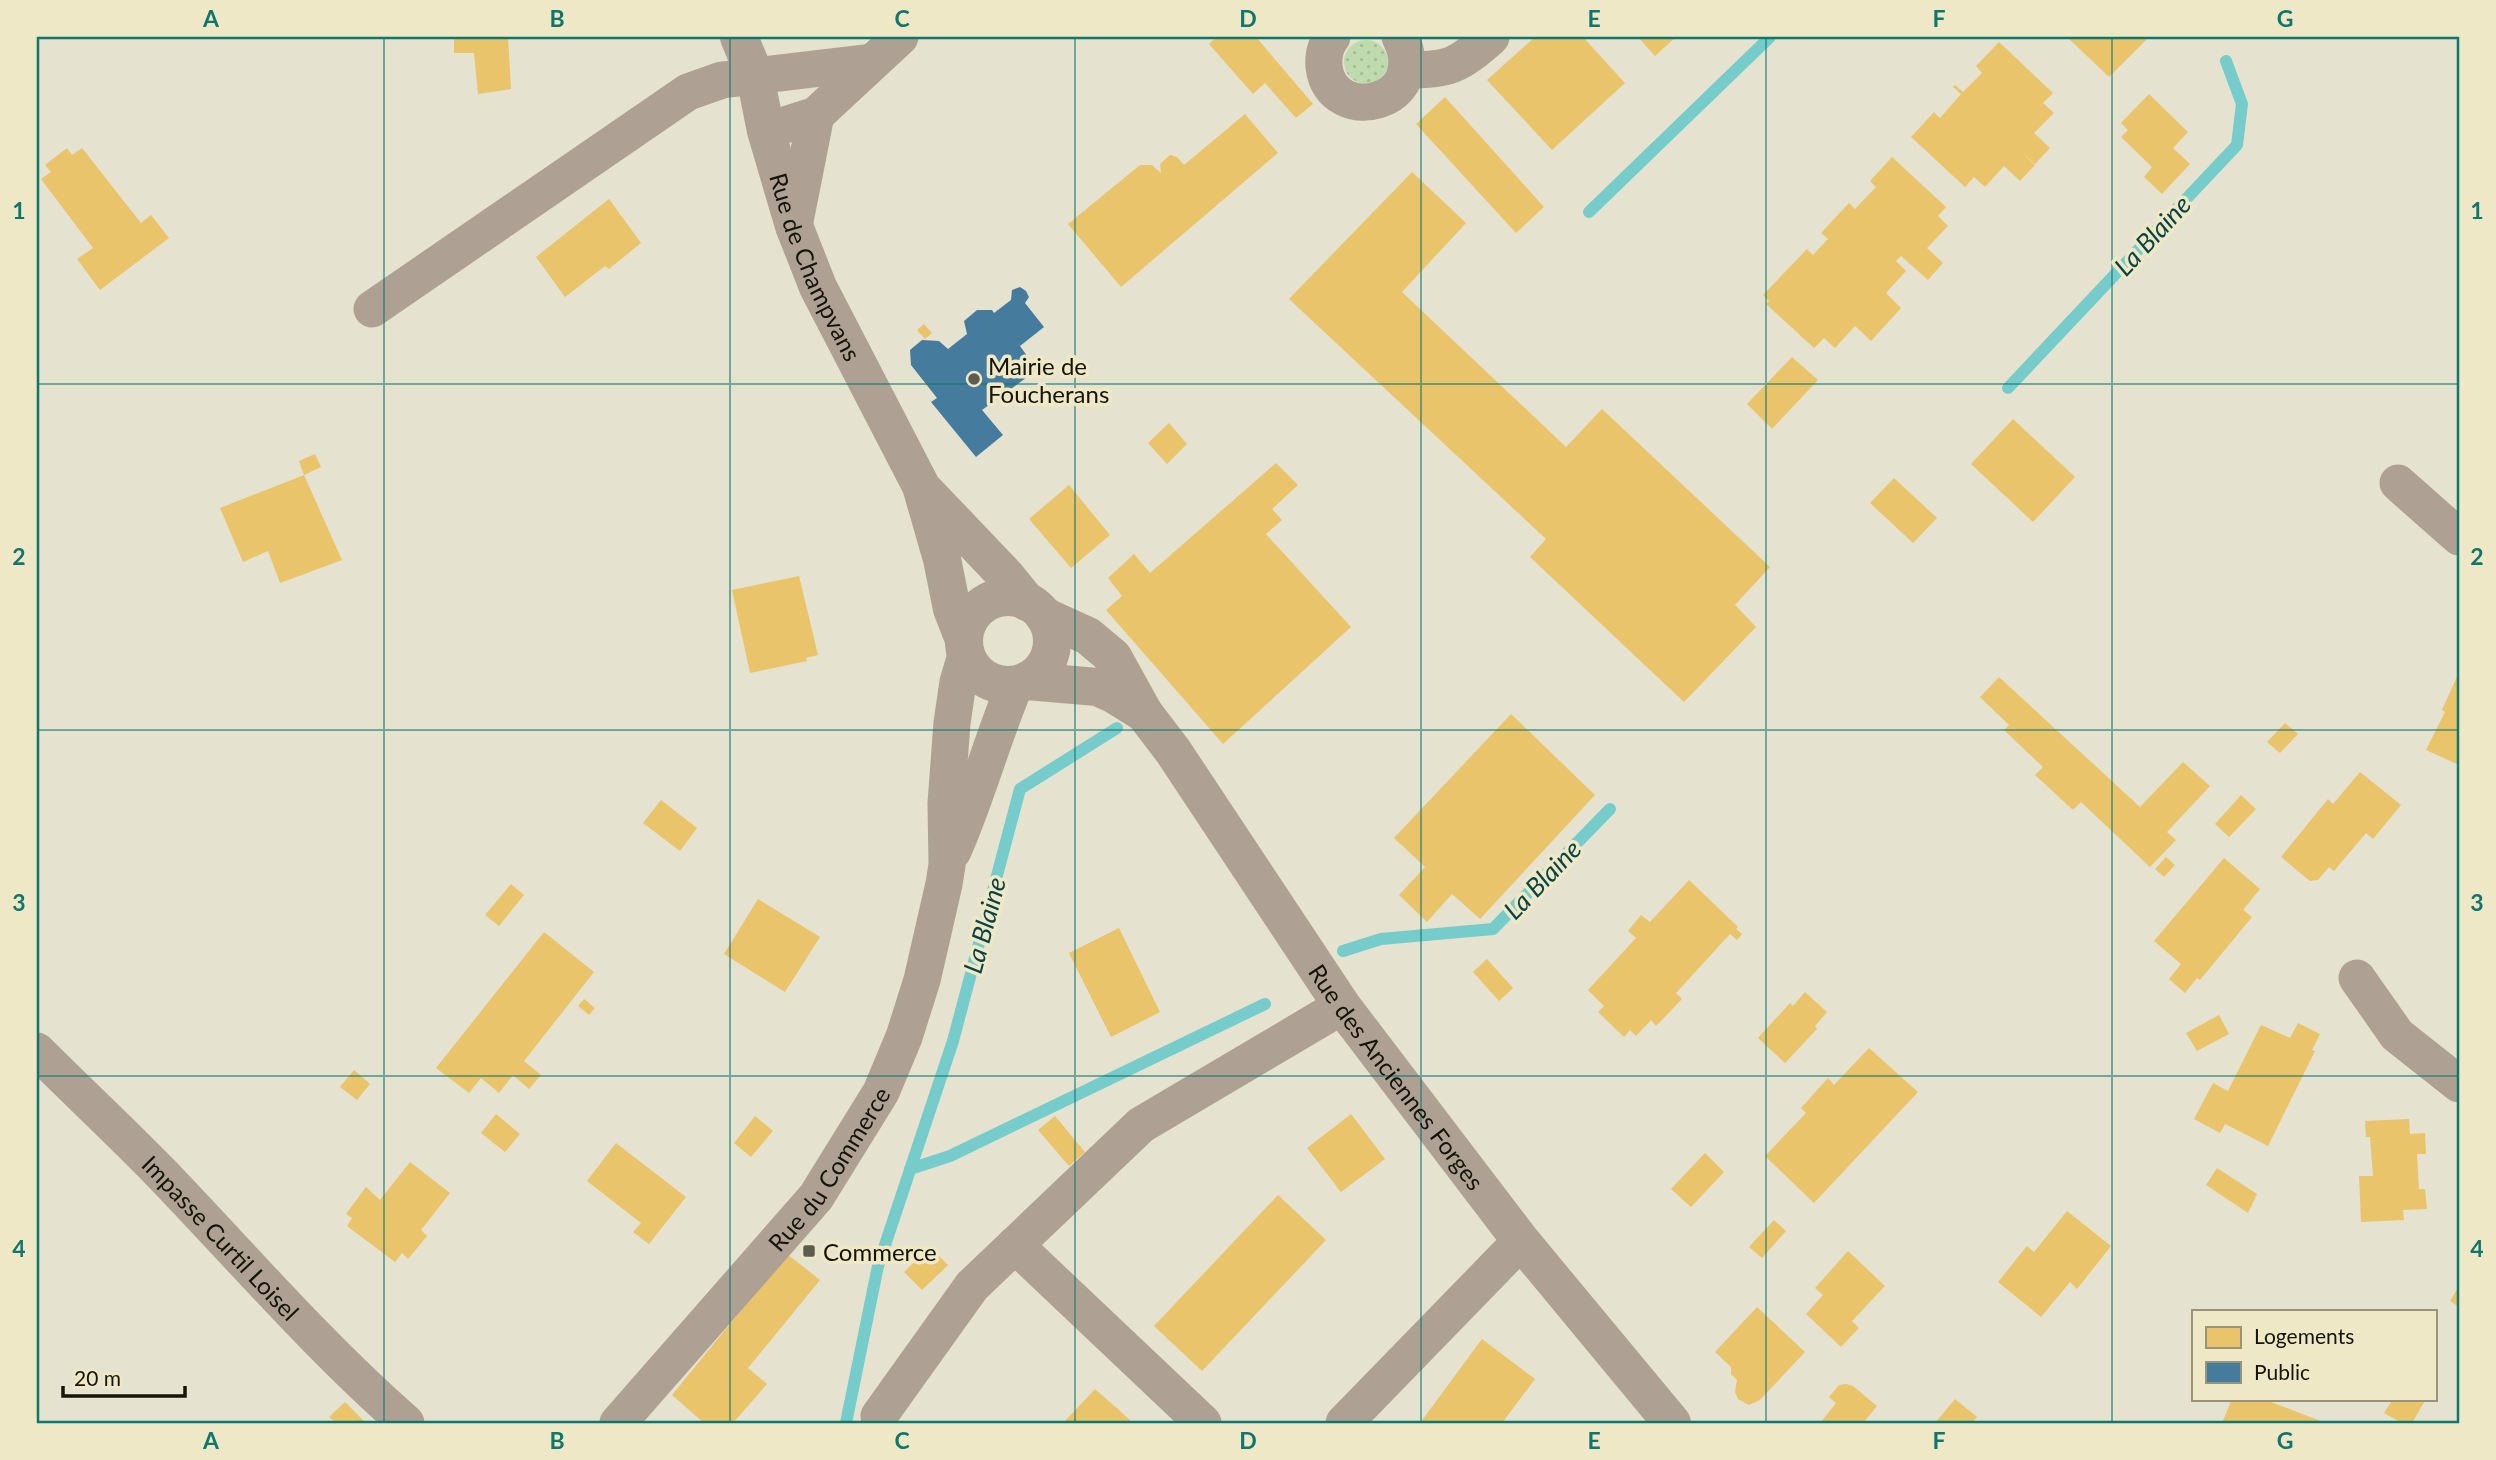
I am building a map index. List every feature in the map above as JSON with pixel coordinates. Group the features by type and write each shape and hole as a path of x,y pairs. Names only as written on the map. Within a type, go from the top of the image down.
{"street":[{"name":"Rue de Champvans","path":"739,37 754,76 766,131 794,226 818,287 921,486 942,559 952,609 965,647"},
{"path":"766,131 816,114 900,37"},
{"path":"1332,37 1323,58 1330,84 1339,94 1363,103 1376,102 1398,88 1403,54 1432,70 1463,62 1491,37"},
{"path":"372,309 688,92 722,80 873,62"},
{"path":"794,226 816,128 816,114"},
{"path":"2398,484 2459,537"},
{"name":"Rue de Champvans","path":"921,486 1036,609"},
{"path":"1006,597 1036,609 1051,636 1049,658 1044,667 1021,683 994,683 985,679 970,664 965,647 970,618 985,604 1006,597"},
{"name":"Rue des Anciennes Forges","path":"1036,609 1088,636 1113,657 1144,713 1173,751 1342,1006 1521,1241 1672,1423"},
{"name":"Rue du Commerce","path":"947,865 946,803 951,736 965,647"},
{"name":"Rue des Anciennes Forges","path":"1021,683 1097,687 1144,713"},
{"name":"Rue du Commerce","path":"618,1423 816,1197 881,1092 904,1037 922,980 947,865 970,814 989,751 1021,683"},
{"path":"2357,978 2398,1035 2459,1084"},
{"path":"879,1416 972,1286 1141,1125 1342,1006"},
{"name":"Impasse Curtil Loisel","path":"37,1051 159,1171 264,1286 370,1392 406,1423"},
{"path":"1344,1423 1521,1241"},
{"path":"1015,1245 1203,1423"}],"green space":[{"path":"1366,40 1381,47 1388,62 1381,77 1366,84 1351,77 1344,62 1351,47"}],"building: Logements":[{"path":"454,37 508,37 511,89 478,94 474,53 454,53"},
{"path":"1217,37 1256,37 1313,104 1296,118 1265,83 1253,94 1209,44"},
{"path":"1535,37 1583,37 1625,83 1552,150 1487,80"},
{"path":"1638,37 1676,37 1655,56"},
{"path":"2067,37 2143,37 2146,40 2109,77"},
{"path":"1999,42 2053,93 2043,103 2054,113 2034,133 2050,148 2035,164 2019,150 2035,165 2020,181 2004,166 1985,187 1974,177 1965,187 1911,137 1934,112 1940,118 1961,94 1953,87 1955,85 1963,92 1982,73 1976,66"},
{"path":"2149,94 2188,132 2173,148 2190,164 2162,194 2144,177 2152,167 2121,137 2128,130 2121,123"},
{"path":"1445,97 1544,207 1516,233 1416,124"},
{"path":"1245,114 1278,153 1121,287 1068,224 1140,165 1152,165 1161,173 1160,164 1170,155 1177,157 1184,165"},
{"path":"67,148 72,155 82,148 141,223 151,215 169,238 100,290 77,259 93,248 41,179 51,172 45,165"},
{"path":"1892,157 1946,207 1938,216 1948,226 1927,248 1943,263 1928,280 1901,256 1896,261 1906,271 1886,293 1901,308 1871,341 1855,326 1835,348 1824,338 1814,348 1766,304 1769,301 1763,295 1807,249 1813,255 1828,239 1821,233 1849,203 1855,209 1876,187 1870,181"},
{"path":"1412,172 1466,223 1402,292 1566,447 1602,409 1770,567 1735,605 1756,627 1684,702 1530,557 1546,539 1289,299"},
{"path":"609,199 641,243 609,269 605,266 565,297 536,257"},
{"path":"924,324 932,333 925,339 917,330"},
{"path":"1792,357 1818,380 1772,429 1747,404"},
{"path":"2013,419 2075,477 2033,522 1971,464"},
{"path":"1169,423 1187,444 1167,464 1148,443"},
{"path":"315,454 321,467 304,475 299,461"},
{"path":"1276,463 1298,485 1272,509 1282,520 1266,534 1351,627 1223,744 1106,610 1122,596 1108,578 1134,554 1150,573"},
{"path":"304,475 342,560 280,583 268,551 243,562 220,508"},
{"path":"1894,478 1937,518 1913,543 1870,503"},
{"path":"1069,485 1110,535 1071,568 1029,519"},
{"path":"799,576 818,655 806,658 807,661 750,673 732,590"},
{"path":"2459,672 2459,765 2426,750 2445,712 2442,710"},
{"path":"1999,677 2140,807 2183,762 2210,786 2167,832 2176,840 2150,867 2081,802 2073,810 2035,775 2043,767 2004,730 2009,725 1980,697"},
{"path":"1511,714 1595,795 1480,919 1452,894 1427,922 1399,895 1425,867 1394,838"},
{"path":"2285,723 2298,734 2280,753 2267,742"},
{"path":"2360,772 2401,805 2373,839 2366,833 2334,871 2329,867 2318,880 2310,881 2281,857 2328,799 2333,804"},
{"path":"2241,795 2256,809 2229,837 2215,824"},
{"path":"661,800 697,828 680,851 643,823"},
{"path":"2166,857 2175,865 2164,877 2155,869"},
{"path":"2224,858 2260,889 2243,910 2252,917 2200,980 2197,978 2185,993 2169,979 2181,964 2154,941"},
{"path":"1689,880 1742,934 1737,940 1730,934 1676,993 1682,999 1656,1026 1651,1020 1636,1036 1630,1030 1624,1037 1598,1012 1604,1006 1588,990 1636,938 1628,931 1641,915 1650,922"},
{"path":"511,884 524,895 499,926 485,915"},
{"path":"758,899 820,937 785,992 724,954"},
{"path":"1119,928 1160,1012 1111,1037 1069,953"},
{"path":"544,932 594,972 524,1061 541,1075 529,1089 513,1075 499,1093 481,1078 469,1093 436,1068"},
{"path":"1487,959 1513,988 1499,1001 1473,972"},
{"path":"1805,992 1827,1012 1815,1026 1817,1029 1785,1063 1758,1038 1790,1003 1793,1006"},
{"path":"584,999 595,1008 589,1015 578,1006"},
{"path":"2219,1015 2229,1034 2197,1051 2186,1033"},
{"path":"2298,1023 2320,1034 2312,1050 2315,1051 2268,1146 2225,1124 2220,1133 2194,1119 2213,1083 2228,1091 2261,1025 2290,1038"},
{"path":"1869,1048 1918,1092 1814,1203 1765,1156 1806,1113 1801,1108 1828,1078 1834,1085"},
{"path":"354,1070 370,1084 357,1100 340,1087"},
{"path":"496,1114 520,1134 505,1152 481,1133"},
{"path":"1351,1114 1385,1159 1341,1192 1307,1148"},
{"path":"755,1116 773,1131 751,1157 734,1143"},
{"path":"1055,1116 1085,1152 1069,1166 1038,1130"},
{"path":"2409,1119 2410,1134 2425,1133 2426,1154 2417,1154 2419,1189 2425,1189 2427,1209 2403,1210 2404,1220 2361,1222 2359,1176 2373,1176 2370,1137 2366,1137 2365,1121"},
{"path":"616,1143 686,1197 649,1244 633,1232 641,1223 587,1181"},
{"path":"1705,1153 1724,1172 1691,1207 1671,1189"},
{"path":"410,1162 450,1193 421,1230 427,1236 408,1259 402,1253 395,1262 347,1226 352,1218 346,1214 366,1187 380,1200"},
{"path":"2217,1168 2257,1194 2248,1213 2206,1185"},
{"path":"1278,1195 1326,1240 1202,1371 1154,1326"},
{"path":"2067,1211 2111,1246 2077,1289 2070,1282 2041,1317 1998,1282 2027,1246 2034,1252"},
{"path":"1774,1220 1786,1231 1762,1258 1749,1247"},
{"path":"930,1247 948,1265 922,1290 904,1272"},
{"path":"1848,1251 1885,1286 1852,1321 1859,1328 1841,1347 1806,1314 1823,1295 1815,1288"},
{"path":"787,1254 820,1280 748,1368 767,1384 733,1423 704,1423 672,1395"},
{"path":"2459,1286 2459,1307 2450,1301"},
{"path":"1757,1307 1805,1352 1760,1400 1749,1405 1738,1399 1735,1392 1737,1380 1731,1374 1731,1367 1715,1352"},
{"path":"1482,1339 1535,1379 1502,1423 1420,1423"},
{"path":"1839,1385 1853,1386 1877,1406 1863,1423 1820,1423 1836,1403 1829,1397"},
{"path":"1095,1389 1120,1411 1133,1423 1063,1423"},
{"path":"1955,1399 1977,1417 1972,1423 1935,1423"},
{"path":"2232,1400 2266,1400 2326,1423 2222,1423"},
{"path":"2392,1400 2425,1400 2412,1423 2402,1423 2384,1413"},
{"path":"345,1402 366,1423 336,1423 329,1417"}],"building: Public":[{"name":"Mairie de Foucherans","path":"1020,287 1029,297 1025,303 1044,327 1020,346 1037,370 982,410 1003,435 976,457 931,402 937,398 911,365 910,350 922,340 939,341 948,349 967,334 964,321 977,310 992,310 994,313 1011,300 1012,290"}],"waterway":[{"name":"La Blaine","path":"1589,212 1770,37"},
{"name":"La Blaine","path":"2008,388 2237,145 2242,104 2226,61"},
{"name":"La Blaine","path":"846,1423 878,1266 953,1041 1020,789 1117,728"},
{"name":"La Blaine","path":"1343,951 1381,939 1493,929 1610,809"},
{"name":"La Blaine","path":"910,1169 950,1156 1265,1004"}],"place":[{"name":"Mairie de Foucherans","path":"974,379"},
{"name":"Commerce","path":"809,1251"}]}
